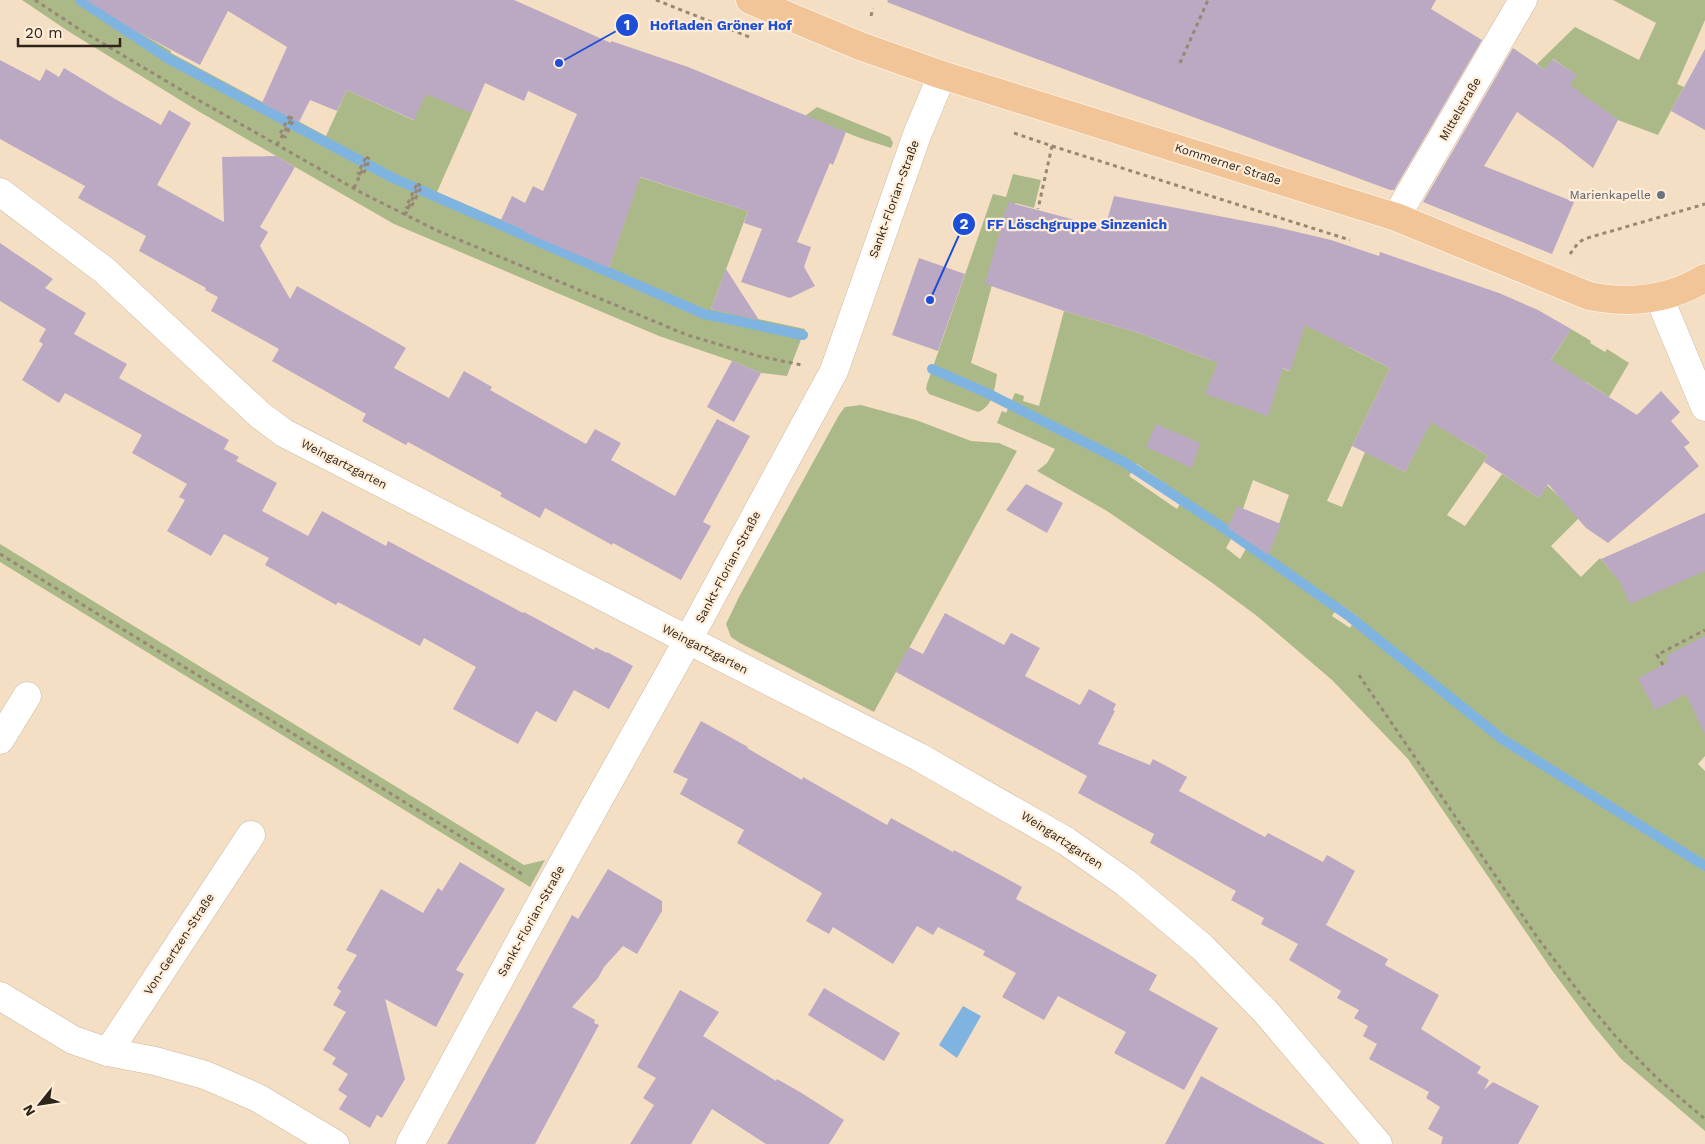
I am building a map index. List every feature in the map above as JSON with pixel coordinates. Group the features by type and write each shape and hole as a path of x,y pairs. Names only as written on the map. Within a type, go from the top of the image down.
{"main road":[{"name":"Kommerner Straße","path":"750,0 860,46 942,75 1396,217 1589,296 1621,301 1659,298 1690,287 1705,278"}],"street":[{"name":"Mittelstraße","path":"1396,217 1523,0"},
{"name":"Sankt-Florian-Straße","path":"410,1144 834,371 917,135 942,75"},
{"name":"Weingartzgarten","path":"0,192 104,270 271,425 296,440 932,764 1058,836 1126,883 1202,947 1266,1011 1378,1144"},
{"path":"1659,298 1705,407"},
{"path":"0,740 28,696"},
{"name":"Von-Gertzen-Straße","path":"108,1052 250,836"},
{"path":"0,996 73,1040 108,1052 205,1075 258,1098 335,1144"}],"path":[{"path":"35,0 82,31 277,145 405,215 505,260 687,336 758,356 834,371"},
{"path":"1180,62 1208,0"},
{"path":"277,145 283,135 285,137 294,119 292,118"},
{"path":"1007,131 1350,240"},
{"path":"1038,209 1052,146"},
{"path":"354,188 360,174 362,175 370,160 368,158"},
{"path":"405,215 422,186 419,185"},
{"path":"1567,258 1578,243 1584,239 1705,204"},
{"path":"0,554 525,876"},
{"path":"1663,665 1657,655 1705,630"},
{"path":"1359,676 1537,937 1581,995 1617,1038 1705,1119"}],"green space":[{"path":"22,0 91,0 109,15 171,51 171,53 326,136 347,90 413,120 434,77 472,113 437,192 609,268 639,177 748,211 711,309 805,329 787,376 761,373 659,336 394,224 198,111 68,31"},
{"path":"1613,0 1705,0 1705,20 1677,84 1684,87 1658,135 1618,120 1569,86 1576,75 1553,59 1545,70 1537,64 1575,27 1639,60 1656,23"},
{"path":"817,107 890,137 893,143 891,148 805,116"},
{"path":"1013,174 1041,180 1034,208 1015,203 1008,230 1001,228 997,242 1003,244 971,363 997,374 990,401 983,410 978,412 929,394 926,389 993,194 1006,197"},
{"path":"1064,311 1139,333 1210,360 1219,342 1289,371 1306,321 1355,329 1348,347 1390,368 1327,501 1342,507 1365,452 1405,472 1437,409 1461,440 1488,456 1447,515 1465,526 1502,474 1539,498 1547,485 1580,517 1551,546 1581,577 1600,558 1611,571 1705,571 1705,756 1698,764 1705,771 1705,1131 1621,1059 1592,1024 1551,969 1408,759 1332,680 1257,616 1211,582 1107,511 1037,471 1047,463 1055,449 997,423 1002,411 1006,413 1015,393 1024,396 1023,401 1039,406","holes":["1137,464 1184,497 1177,509 1129,476","1253,480 1289,495 1268,555 1250,542 1240,559 1226,548 1235,532","1340,604 1357,616 1350,628 1332,616","1397,649 1409,659 1403,666 1391,656"]},
{"path":"1571,329 1605,352 1607,349 1629,363 1609,397 1586,382 1565,412 1532,390"},
{"path":"861,405 916,420 971,441 999,443 1017,451 874,712 740,643 731,637 726,624 839,415 845,407"},
{"path":"0,544 524,865 545,860 530,887 0,562"}],"water":[{"path":"963,1006 981,1016 957,1058 939,1045"}],"building":[{"path":"86,0 514,0 611,43 611,41 688,67 846,132 833,165 830,163 797,242 811,247 804,267 815,286 790,298 741,282 762,229 744,223 748,211 640,177 609,268 524,232 525,230 501,220 512,196 525,203 533,186 543,191 577,114 528,91 524,101 485,83 472,113 426,94 414,120 347,90 337,111 310,100 299,122 262,103 287,47 228,11 200,65 134,30"},
{"path":"888,0 1436,0 1431,9 1482,40 1394,190 1390,190 967,33 887,2"},
{"path":"1513,48 1545,70 1552,59 1577,75 1570,85 1618,120 1593,168 1517,112 1484,166 1574,202 1552,254 1423,202"},
{"path":"1705,49 1705,130 1671,111"},
{"path":"0,60 40,81 46,69 59,77 64,68 161,125 169,110 191,123 157,185 224,222 222,157 276,156 295,167 260,227 268,232 260,246 290,299 297,286 406,348 394,368 449,398 464,371 492,387 490,390 586,444 595,429 621,443 611,460 675,496 717,419 750,436 703,522 711,526 681,580 545,508 540,518 500,496 502,493 408,442 406,445 362,421 366,414 272,361 279,349 211,311 218,297 205,290 206,288 139,251 146,236 78,198 85,186 0,139"},
{"path":"1114,196 1276,227 1331,240 1379,256 1380,252 1499,293 1538,310 1571,329 1551,360 1637,415 1661,391 1680,412 1671,421 1690,443 1684,447 1699,466 1608,543 1586,528 1548,484 1539,498 1484,462 1488,456 1431,422 1405,472 1352,446 1390,368 1305,325 1290,371 1283,368 1268,416 1205,394 1218,363 1139,333 1064,311 985,284 1008,202 1105,228"},
{"path":"0,243 53,279 45,288 86,313 74,334 127,364 119,378 229,440 224,449 239,457 236,461 277,483 262,511 308,536 322,511 386,546 388,541 594,650 595,647 633,666 609,709 574,690 556,722 536,711 518,744 453,709 476,667 424,638 420,646 338,602 336,605 265,565 269,558 224,534 211,556 167,531 185,500 179,497 187,484 132,453 142,435 65,393 59,403 22,380 43,344 39,341 46,329 0,301"},
{"path":"919,258 965,274 938,351 892,335"},
{"path":"726,269 759,320 711,309"},
{"path":"732,361 761,373 734,422 707,407"},
{"path":"1156,424 1200,443 1192,468 1146,447"},
{"path":"1026,484 1063,503 1047,533 1006,510"},
{"path":"1237,506 1281,524 1268,555 1228,528"},
{"path":"1705,513 1705,571 1630,604 1620,582 1601,559"},
{"path":"945,613 1004,645 1011,633 1040,648 1025,676 1080,705 1089,689 1116,704 1113,710 1115,711 1098,744 1150,765 1153,759 1187,777 1179,791 1265,837 1268,833 1323,862 1327,855 1355,871 1326,925 1388,959 1385,965 1439,995 1421,1029 1481,1067 1477,1073 1489,1080 1484,1090 1493,1082 1539,1106 1518,1144 1441,1144 1443,1137 1428,1129 1440,1107 1426,1098 1429,1092 1369,1059 1377,1044 1363,1036 1368,1026 1354,1018 1359,1010 1337,998 1341,991 1289,960 1298,944 1261,924 1264,918 1231,900 1236,891 1150,843 1154,834 1078,793 1087,776 896,672 909,647 923,654"},
{"path":"1705,636 1705,735 1686,694 1655,710 1638,678 1669,662 1666,656"},
{"path":"701,721 802,780 803,777 887,825 891,818 1022,887 1016,899 1157,975 1149,990 1218,1028 1184,1090 1114,1053 1126,1032 1058,996 1044,1020 1002,997 1016,973 983,955 985,951 938,927 933,935 917,926 893,964 833,927 829,934 806,921 822,893 737,843 744,830 680,794 688,779 673,772"},
{"path":"460,862 505,889 456,970 464,974 436,1027 385,999 405,1079 382,1118 377,1115 370,1128 339,1109 347,1096 338,1090 348,1074 332,1064 336,1058 323,1050 346,1012 333,1005 341,991 337,988 357,955 346,950 381,889 423,913 438,888 442,891"},
{"path":"608,869 662,901 662,911 637,954 623,946 572,1007 595,1020 594,1023 599,1025 535,1144 447,1144 572,915 578,919"},
{"path":"824,988 900,1033 884,1061 808,1015"},
{"path":"680,990 719,1012 703,1036 776,1081 777,1079 800,1092 844,1120 829,1144 766,1144 712,1109 691,1144 630,1144 654,1105 643,1098 656,1078 637,1067"},
{"path":"1201,1076 1325,1144 1165,1144"}],"waterway":[{"path":"80,0 169,59 393,178 704,314 803,335"},
{"path":"932,369 987,393 1124,462 1231,533 1350,617 1502,739 1705,866"}],"place":[{"name":"Hofladen Gröner Hof","path":"559,63"},
{"name":"Marienkapelle","path":"1661,195"},
{"name":"FF Löschgruppe Sinzenich","path":"930,300"}]}
